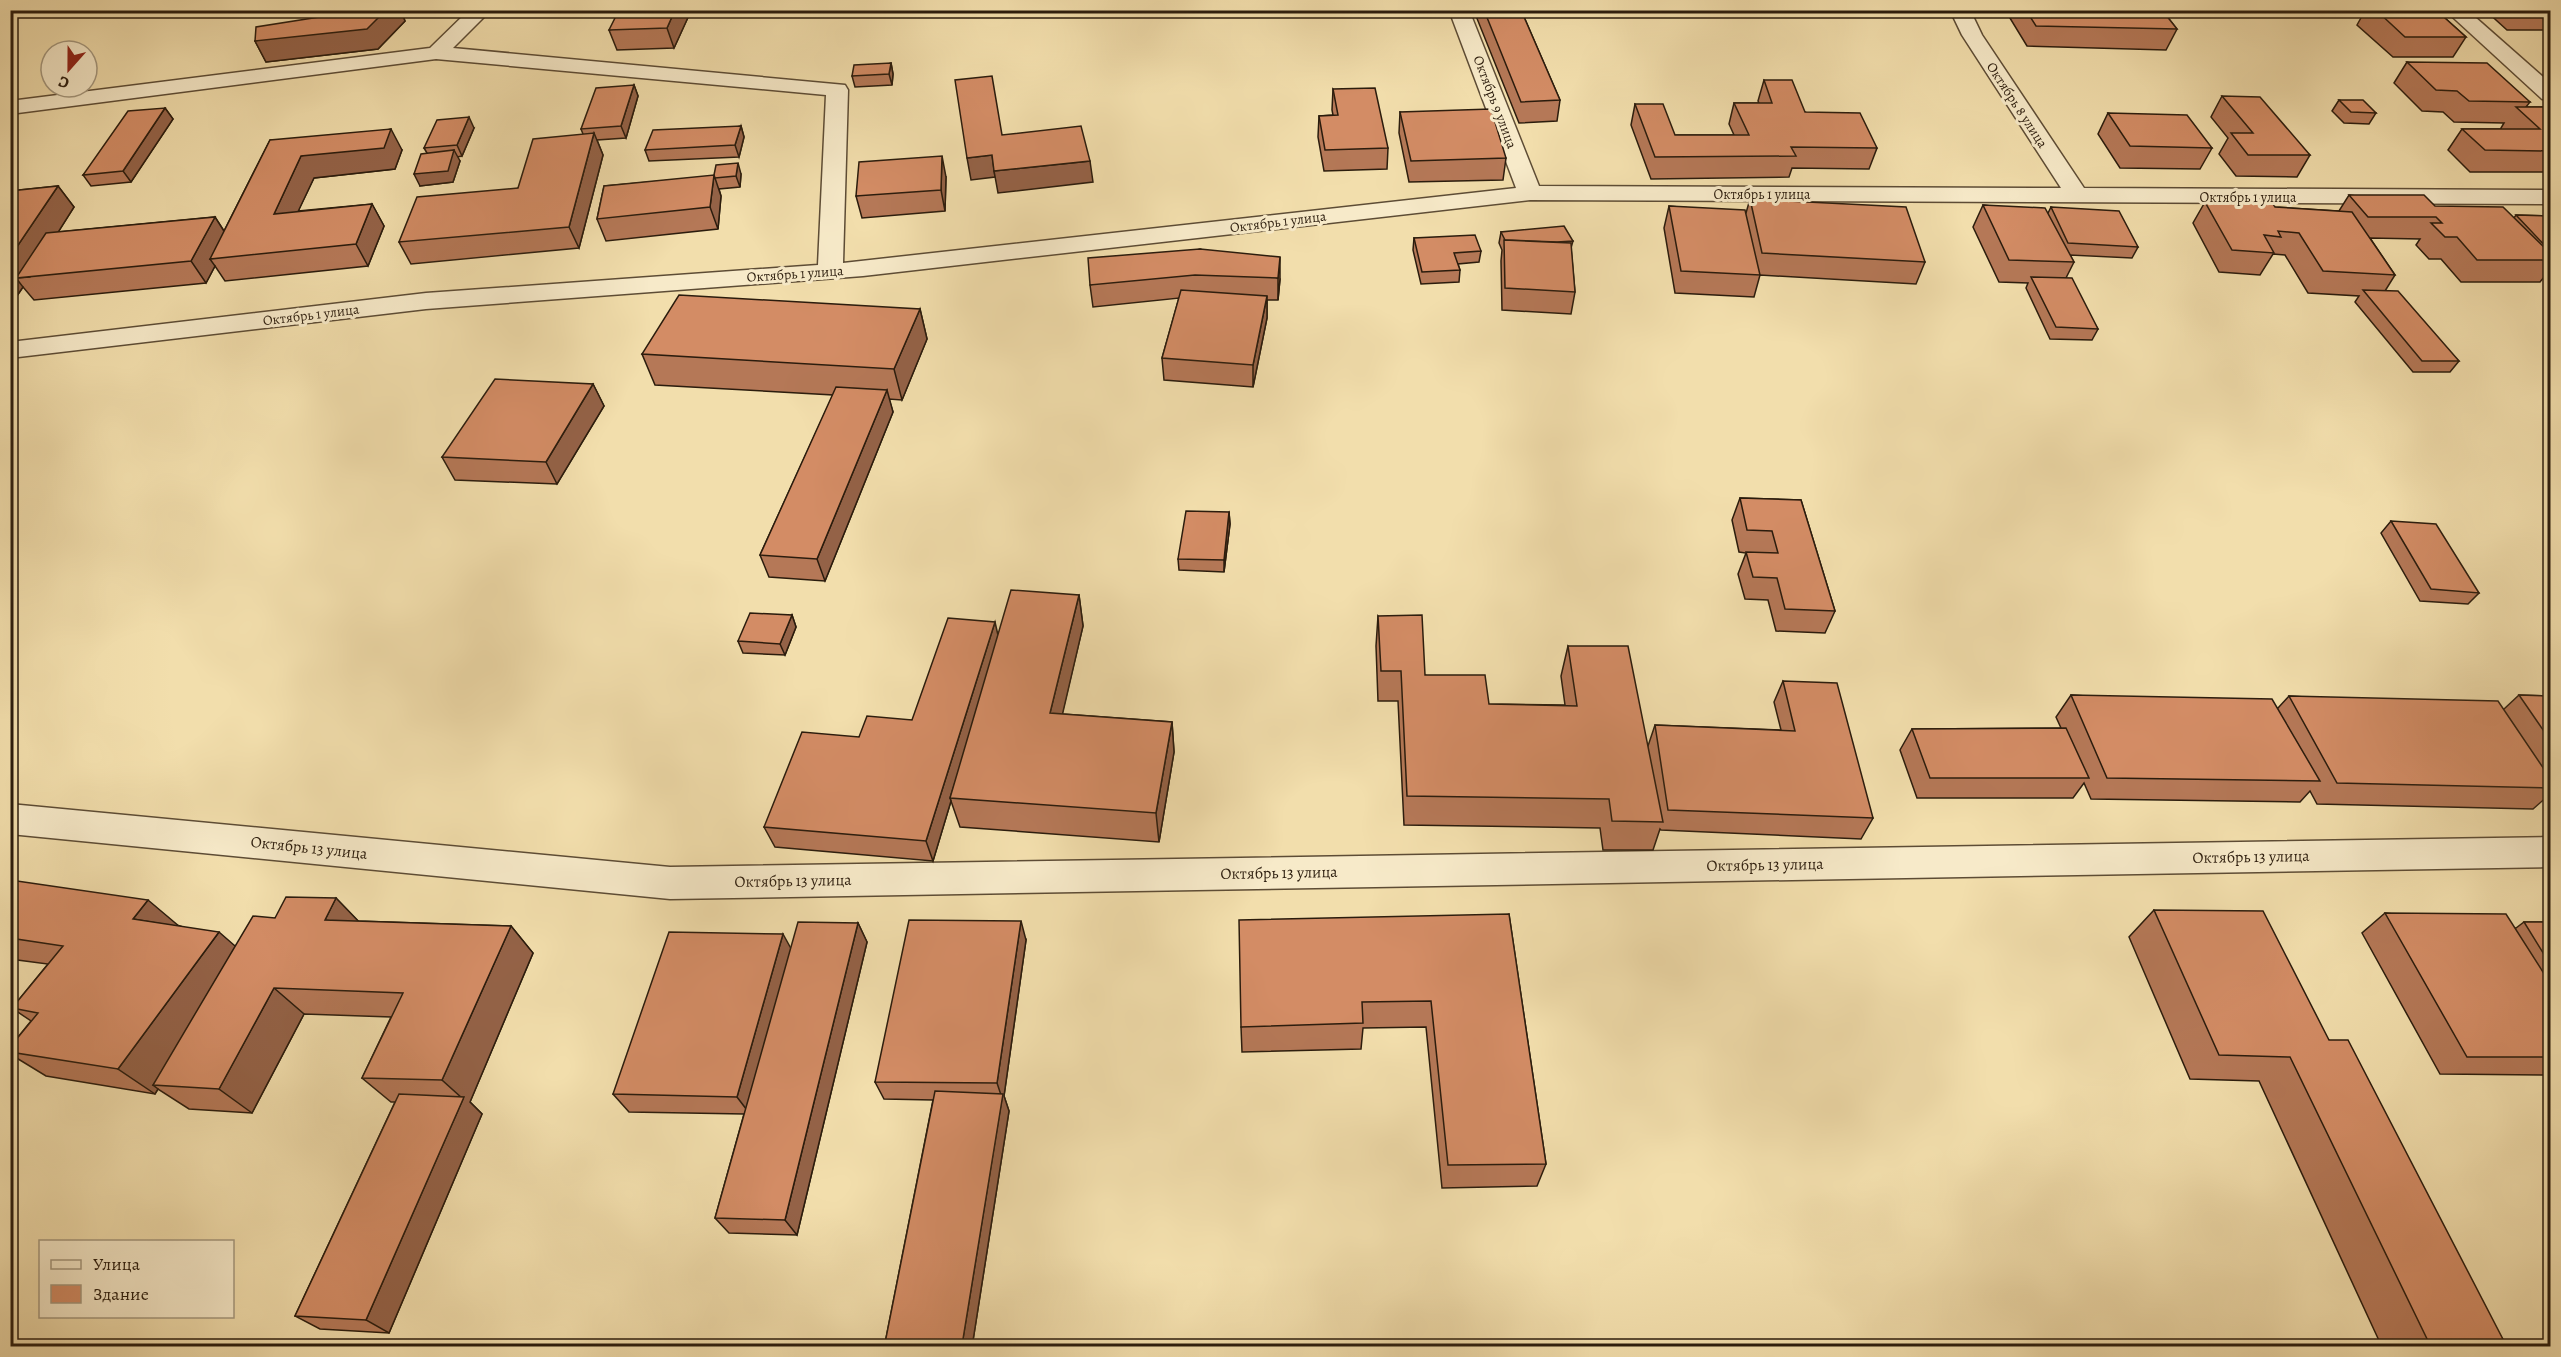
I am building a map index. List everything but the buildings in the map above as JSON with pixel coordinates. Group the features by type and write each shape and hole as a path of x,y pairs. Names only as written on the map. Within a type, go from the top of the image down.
{"street":[{"path":"436,53 481,10"},
{"name":"Октябрь 9 улица","path":"1459,10 1530,193"},
{"name":"Октябрь 8 улица","path":"1960,10 1971,35 2078,197"},
{"path":"2455,10 2550,94"},
{"path":"10,108 436,53 837,90 830,272"},
{"name":"Октябрь 1 улица","path":"10,351 426,301 830,272 1530,193 2078,197 2550,197"},
{"name":"Октябрь 13 улица","path":"10,819 670,883 2550,852"}]}
